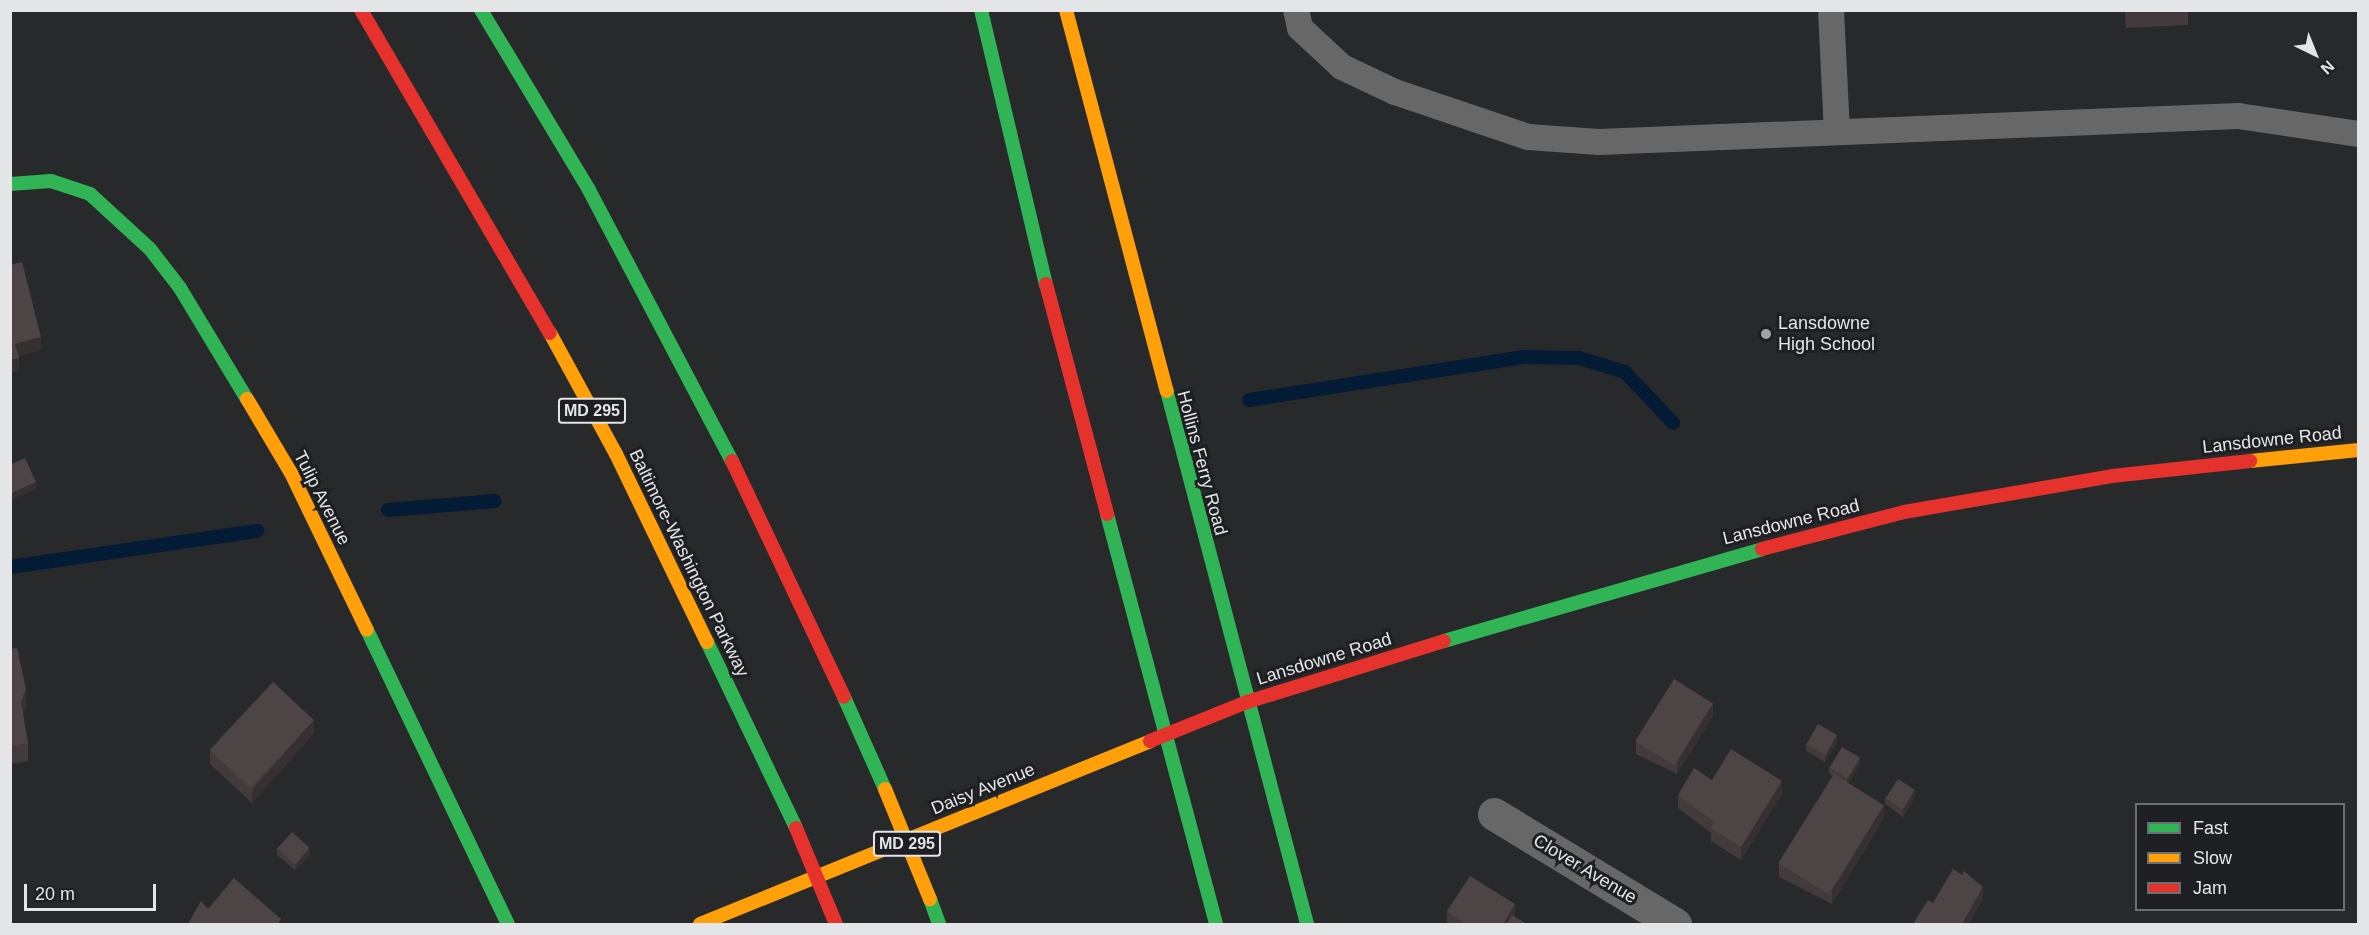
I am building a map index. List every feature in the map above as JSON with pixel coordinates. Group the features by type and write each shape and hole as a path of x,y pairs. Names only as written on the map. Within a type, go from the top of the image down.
{"main road":[{"name":"Baltimore-Washington Parkway","path":"361,10 499,241 616,454 796,828 836,924"},
{"name":"MD 295","path":"482,10 589,190 702,402 792,581 885,789 939,924"},
{"path":"981,10 1052,309 1216,924"},
{"name":"Hollins Ferry Road","path":"1066,10 1307,924"},
{"name":"Tulip Avenue","path":"10,184 51,181 90,194 150,249 180,288 291,473 508,924"},
{"name":"Lansdowne Road","path":"1248,702 1655,576 1904,512 2112,476 2358,450"},
{"name":"Daisy Avenue","path":"700,924 1166,733 1248,702"}],"street":[{"name":"Clover Avenue","path":"1494,814 1675,924"}],"lane":[{"path":"1296,10 1300,28 1342,67 1395,92 1528,136 1599,141 2238,116 2358,134"},
{"path":"1831,10 1837,131"}],"building":[{"path":"22,262 41,337 15,344 19,358 10,360 10,265"},
{"path":"25,458 36,482 10,494 10,465"},
{"path":"17,648 26,689 21,702 28,743 10,746 10,649"},
{"path":"1674,679 1713,703 1674,765 1635,741"},
{"path":"273,682 314,720 251,788 210,750"},
{"path":"1818,724 1837,735 1826,755 1806,744"},
{"path":"1842,747 1860,758 1848,778 1830,768"},
{"path":"1731,749 1782,781 1741,847 1711,828 1714,822 1678,795 1694,768 1712,780"},
{"path":"1834,774 1884,805 1828,894 1778,863"},
{"path":"1898,779 1915,790 1902,809 1885,798"},
{"path":"292,832 310,848 295,864 277,848"},
{"path":"1953,869 1962,875 1964,871 1983,887 1962,924 1913,924 1928,900 1933,903"},
{"path":"1470,876 1515,904 1503,924 1466,924 1447,911"},
{"path":"234,878 281,919 278,924 188,924 201,901 208,909"},
{"path":"1512,915 1527,924 1507,924"}],"waterway":[{"path":"1249,400 1524,357 1579,358 1625,372 1673,423"},
{"path":"388,510 495,501"},
{"path":"10,567 257,531"}],"traffic: fast":[{"path":"481,10 589,190 732,461"},
{"path":"981,10 1046,284"},
{"path":"10,184 51,181 90,194 150,249 180,288 247,399"},
{"path":"1167,391 1307,924"},
{"path":"1107,514 1216,924"},
{"path":"1444,641 1762,549"},
{"path":"367,630 508,924"},
{"path":"707,642 796,828"},
{"path":"844,697 885,789"},
{"path":"930,899 939,924"}],"traffic: slow":[{"path":"1066,10 1167,391"},
{"path":"550,333 616,454 707,642"},
{"path":"247,399 291,473 367,630"},
{"path":"2250,461 2358,450"},
{"path":"700,924 1150,741"},
{"path":"885,789 930,899"}],"traffic: jam":[{"path":"361,10 550,333"},
{"path":"1046,284 1107,514"},
{"path":"732,461 844,697"},
{"path":"1762,549 1904,512 2112,476 2250,461"},
{"path":"1150,741 1247,702 1444,641"},
{"path":"796,828 836,924"}],"place":[{"name":"Lansdowne High School","path":"1766,334"}]}
